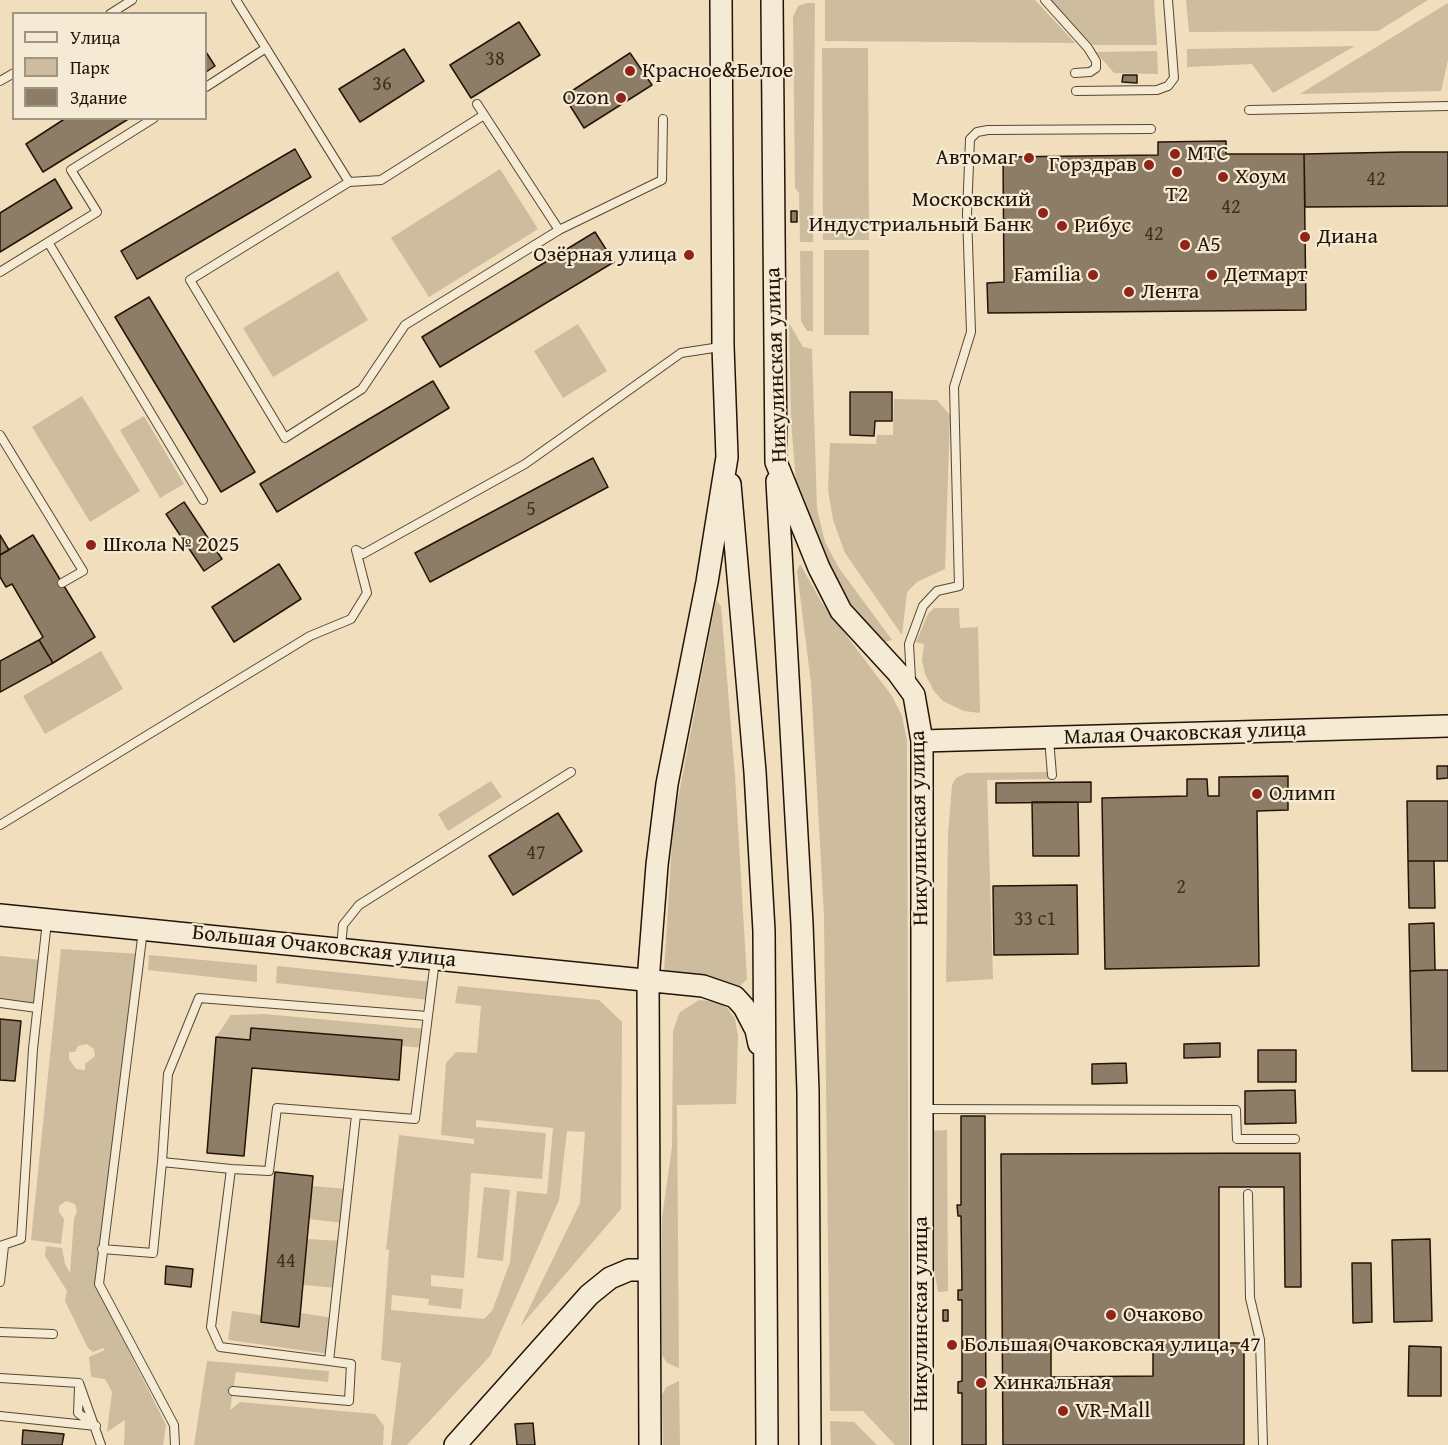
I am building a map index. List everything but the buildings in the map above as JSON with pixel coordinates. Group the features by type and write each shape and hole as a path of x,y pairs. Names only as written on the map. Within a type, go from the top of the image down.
{"street":[{"path":"721,0 723,346 727,457 756,783 764,931 767,1445"},
{"name":"Никулинская улица","path":"772,0 776,462 819,568 841,611 898,673 914,695 922,741 920,1109 922,1445"},
{"path":"650,1445 648,981 667,784 707,582 727,457"},
{"path":"776,462 802,924 808,1091 810,1445"},
{"name":"Малая Очаковская улица","path":"922,741 1448,726"},
{"name":"Большая Очаковская улица","path":"0,915 703,987 735,997 744,1007 756,1030 765,1069"},
{"path":"455,1445 589,1295 610,1278 629,1270 649,1270"}],"lane":[{"path":"113,12 132,0"},
{"path":"236,0 349,182"},
{"path":"1045,0 1088,48 1096,61 1096,68 1090,72 1075,73"},
{"path":"1076,91 1157,90 1168,86 1174,78 1168,0"},
{"path":"207,86 266,48"},
{"path":"477,104 559,230"},
{"path":"1249,110 1448,106"},
{"path":"484,115 381,180 349,182 190,280 285,438 362,389 405,325 559,230 662,180 663,119"},
{"path":"0,272 97,212 71,170 151,120"},
{"path":"914,695 909,665 909,644 923,606 937,591 959,586 954,387 971,332 967,214 970,139 977,132 988,130 1151,129"},
{"path":"48,242 203,500"},
{"path":"0,825 310,636 351,619 367,593 356,550 363,554 525,464 681,352 723,346"},
{"path":"0,435 83,570 63,583"},
{"path":"1049,737 1052,775"},
{"path":"341,949 343,925 358,905 572,772"},
{"path":"0,1282 2,1246 21,1239 37,1008 47,920"},
{"path":"143,929 99,1284 174,1425 175,1445"},
{"path":"162,1162 269,1171 277,1108 415,1119 435,959"},
{"path":"102,1249 153,1253 168,1074 200,998 427,1016"},
{"path":"0,1003 37,1008"},
{"path":"920,1109 1236,1110 1237,1139 1295,1139"},
{"path":"329,1361 356,1114"},
{"path":"231,1168 211,1327 220,1347 351,1364 349,1401 233,1391"},
{"path":"1248,1194 1250,1298 1260,1341 1263,1445"},
{"path":"0,1332 53,1334"},
{"path":"0,1378 79,1383"},
{"path":"0,1416 96,1426 78,1413 79,1383"},
{"path":"79,1383 100,1445"}],"green space":[{"path":"825,0 1035,0 1075,43 825,41"},
{"path":"1051,0 1154,0 1157,45 1089,45"},
{"path":"1186,0 1428,0 1378,31 1189,32"},
{"path":"815,3 813,242 800,242 799,193 795,188 793,17 798,6"},
{"path":"1448,3 1448,60 1441,91 1300,94"},
{"path":"1355,46 1273,93 1252,64 1187,67 1187,49"},
{"path":"822,48 868,48 869,240 823,240"},
{"path":"1157,51 1158,74 1114,73 1096,52"},
{"path":"500,169 538,229 429,297 391,238"},
{"path":"824,250 869,250 869,335 824,335"},
{"path":"800,251 813,251 813,331 807,331 801,321"},
{"path":"338,271 368,320 273,377 243,328"},
{"path":"789,323 803,347 812,349 817,509 825,542 839,568 892,640 880,643 861,632 799,518 791,421"},
{"path":"578,324 607,371 563,398 534,351"},
{"path":"82,396 140,491 90,522 32,427"},
{"path":"894,399 937,400 950,415 945,569 917,582 907,592 902,635 845,553 833,520 828,490 830,443 876,444 877,435 893,435"},
{"path":"144,416 184,484 160,498 120,430"},
{"path":"800,564 822,603 892,696 902,716 907,741 909,1445 895,1445 863,1411 830,1411 824,917 811,683 797,571"},
{"path":"716,600 721,606 735,776 747,979 740,986 711,979 664,973 673,825"},
{"path":"934,608 959,608 960,628 978,627 980,713 964,711 943,701 934,691 925,674 922,660 924,644 916,642 928,614"},
{"path":"101,651 123,689 45,734 23,696"},
{"path":"1051,772 1052,779 987,780 993,979 946,982 948,834 952,785 956,778 966,773"},
{"path":"491,781 502,797 448,831 438,814"},
{"path":"61,949 140,954 98,1290 166,1425 163,1445 124,1445 125,1420 107,1432 112,1392 105,1379 91,1377 89,1357 105,1350 103,1348 93,1352 88,1348 65,1301 67,1291 45,1256 46,1246 62,1248 65,1264 70,1273 74,1218 77,1212 75,1204 66,1201 59,1206 59,1212 64,1219 61,1244 31,1240","holes":["87,1044 94,1049 95,1056 85,1064 85,1070 76,1069 69,1059 69,1052 75,1052 78,1046"]},
{"path":"149,955 257,965 257,982 148,970"},
{"path":"0,956 42,960 37,1008 0,1003"},
{"path":"277,966 432,982 429,1000 276,983"},
{"path":"458,986 599,1000 622,1022 621,1209 520,1327 580,1203 585,1132 567,1131 559,1200 490,1356 407,1445 391,1445 401,1363 381,1360 389,1250 386,1249 399,1135 474,1144 474,1139 441,1135 446,1063 456,1052 477,1053 481,1006 455,1003","holes":["476,1120 553,1128 547,1194 517,1191 510,1262 492,1311 484,1319 391,1310 392,1295 429,1299 428,1305 461,1309 463,1289 431,1286 431,1275 464,1278 471,1173 542,1179 546,1133 476,1127"]},
{"path":"699,1000 719,1002 735,1019 738,1036 736,1104 677,1105 679,1368 667,1363 662,1355 662,1218 672,1147 673,1031 680,1012"},
{"path":"264,1014 426,1029 424,1048 402,1046 402,1040 251,1028 250,1040 216,1037 231,1015"},
{"path":"947,1130 948,1291 938,1292 931,1252 931,1131"},
{"path":"312,1186 347,1189 343,1223 309,1219"},
{"path":"484,1187 510,1190 503,1261 477,1258"},
{"path":"307,1239 342,1241 337,1288 303,1285"},
{"path":"232,1311 261,1315 261,1322 298,1327 301,1313 334,1318 329,1354 228,1340"},
{"path":"207,1361 329,1371 328,1382 236,1372 230,1410 240,1402 375,1414 384,1426 383,1445 194,1445"},
{"path":"679,1381 680,1445 663,1445 662,1395 666,1387"},
{"path":"830,1421 854,1422 877,1445 831,1445"}],"place":[{"name":"Красное&Белое","path":"630,71"},
{"name":"Ozon","path":"621,98"},
{"name":"МТС","path":"1175,154"},
{"name":"Автомаг","path":"1029,158"},
{"name":"Горздрав","path":"1149,165"},
{"name":"T2","path":"1177,172"},
{"name":"Хоум","path":"1223,177"},
{"name":"Московский Индустриальный Банк","path":"1043,213"},
{"name":"Рибус","path":"1062,226"},
{"name":"Диана","path":"1305,237"},
{"name":"А5","path":"1185,245"},
{"name":"Озёрная улица","path":"689,255"},
{"name":"Familia","path":"1093,275"},
{"name":"Детмарт","path":"1212,275"},
{"name":"Лента","path":"1129,292"},
{"name":"Школа № 2025","path":"91,545"},
{"name":"Олимп","path":"1257,794"},
{"name":"Очаково","path":"1111,1315"},
{"name":"Большая Очаковская улица, 47","path":"952,1345"},
{"name":"Хинкальная","path":"981,1383"},
{"name":"VR-Mall","path":"1063,1411"}]}
